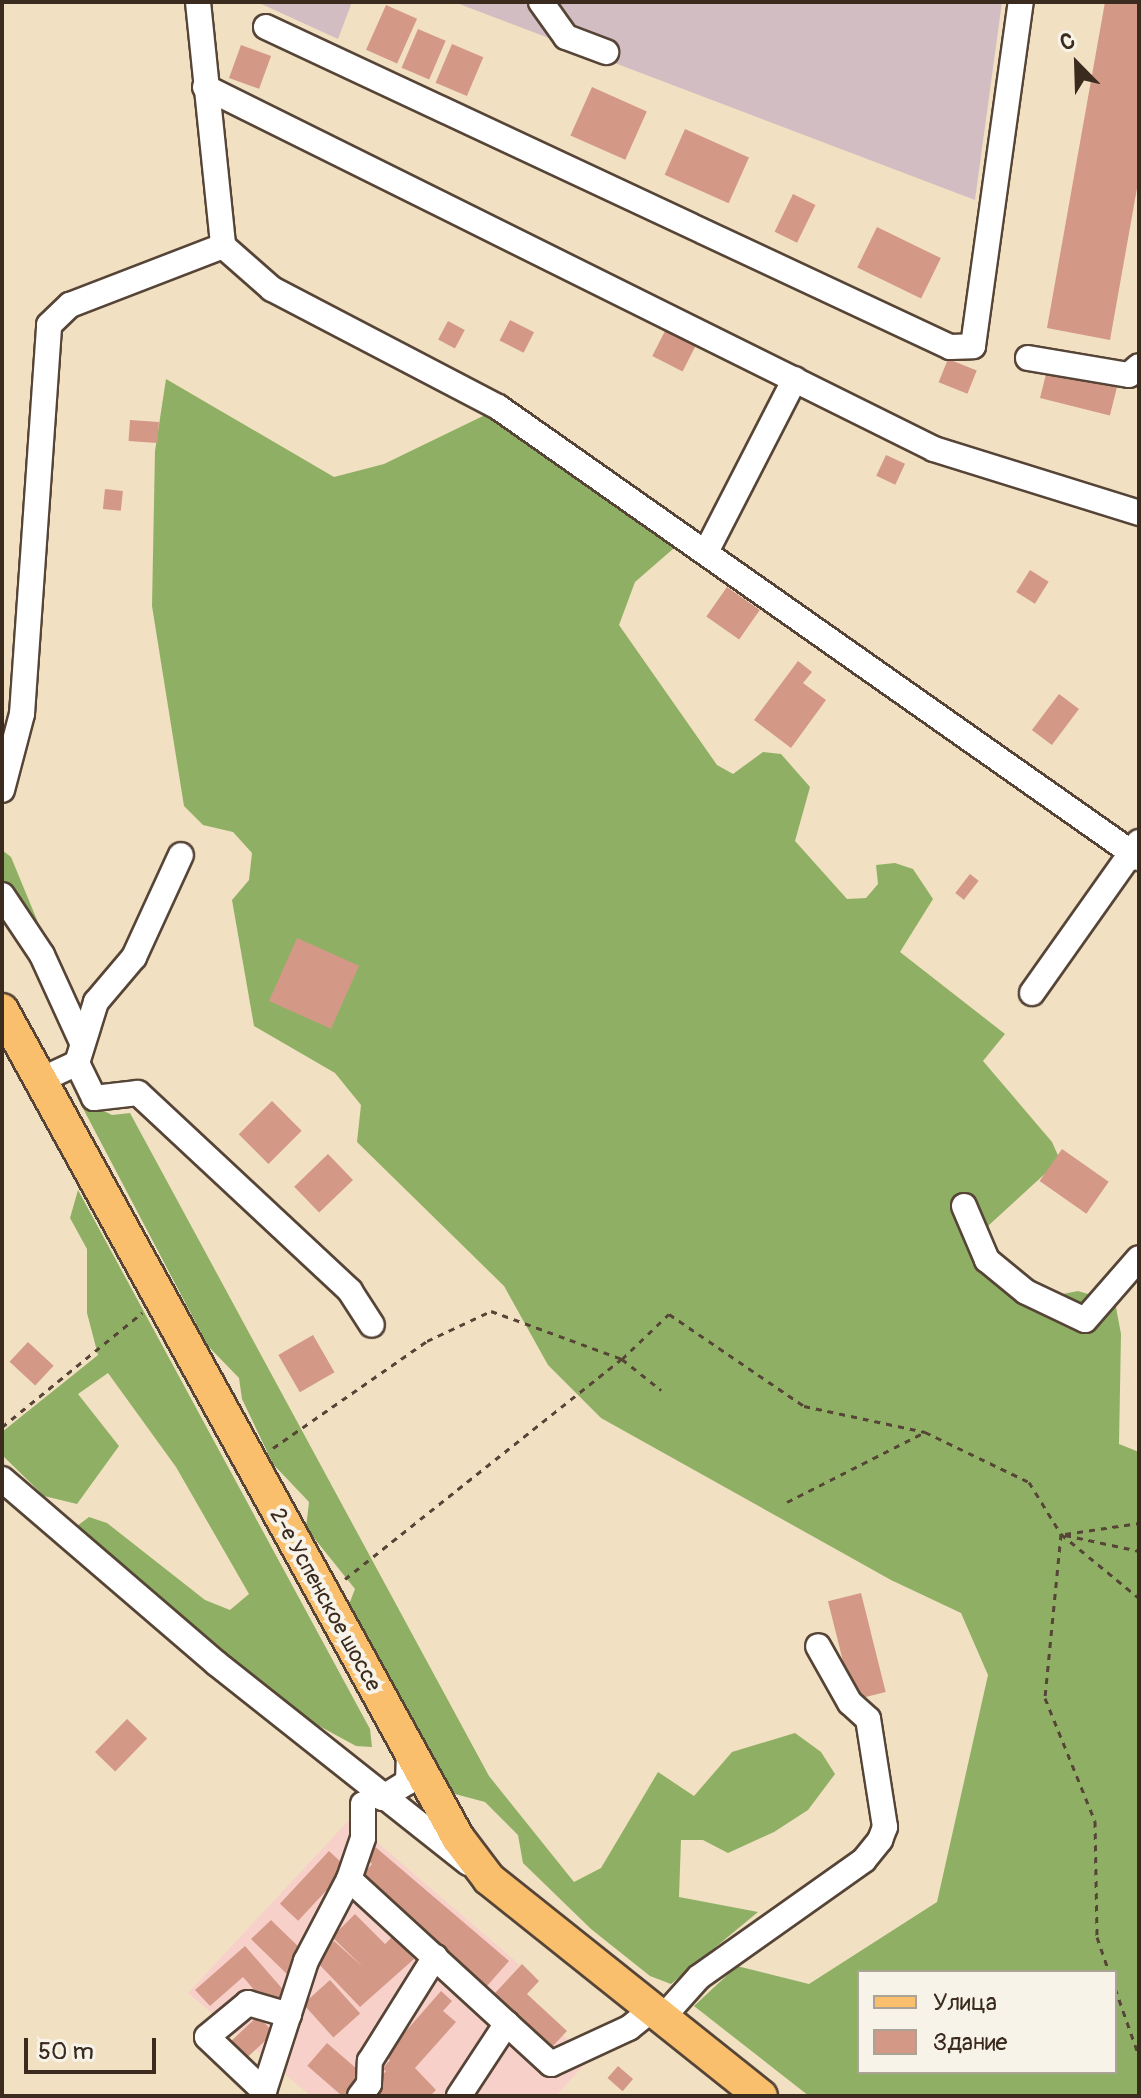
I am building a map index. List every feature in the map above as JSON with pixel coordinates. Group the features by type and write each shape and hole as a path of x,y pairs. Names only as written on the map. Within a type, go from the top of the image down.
{"main road":[{"name":"2-е Успенское шоссе","path":"2,1010 43,1079 160,1298 458,1838 489,1879 761,2096"}],"street":[{"path":"198,2 223,246 272,289 498,407 1137,851 1032,993"},
{"path":"541,2 566,37 606,52"},
{"path":"266,27 950,347 973,346 1021,2"},
{"path":"205,87 934,449 1139,513"},
{"path":"2,790 22,714 49,325 70,305 223,246"},
{"path":"1028,358 1129,375 1139,366"},
{"path":"707,550 795,379"},
{"path":"43,1079 79,1052 96,1002 134,957 181,855"},
{"path":"2,895 42,955 94,1098 138,1093 350,1291 372,1325"},
{"path":"964,1206 987,1260 1026,1292 1085,1320 1139,1258"},
{"path":"2,1479 373,1801 489,1879"},
{"path":"349,1879 551,2064 629,2028 659,2012 699,1977 864,1860 880,1840 885,1827 868,1719 850,1703 818,1646"},
{"path":"289,2015 248,2003 207,2037 267,2094 306,1961 349,1879 373,1801 408,1782 409,1753"},
{"path":"360,2096 369,2084 370,2061 435,1957"},
{"path":"459,2096 507,2023"}],"path":[{"path":"2,1427 160,1298"},
{"path":"251,1464 427,1341 491,1311 622,1359 661,1390"},
{"path":"323,1596 622,1359 669,1314 804,1406 925,1432 1029,1482 1061,1534 1139,1598"},
{"path":"787,1502 925,1432"},
{"path":"1061,1534 1139,1523"},
{"path":"1061,1534 1139,1551"},
{"path":"1061,1534 1045,1698 1095,1821 1097,1937 1108,1970"},
{"path":"1117,1994 1139,2056"}],"shaded area":[{"path":"257,2 352,2 338,39"},
{"path":"454,2 1002,2 975,200"},
{"path":"350,1819 520,1965 495,1993 593,2055 556,2096 311,2096 188,1993"}],"green space":[{"path":"166,379 334,477 384,464 483,416 503,416 681,542 635,582 619,625 717,765 733,774 763,752 781,754 810,787 795,841 847,899 866,898 878,884 876,865 895,863 913,869 933,899 900,952 1005,1034 983,1061 1052,1142 1060,1160 989,1225 978,1261 991,1279 1022,1302 1078,1291 1115,1302 1121,1334 1119,1444 1139,1452 1139,2096 809,2096 694,2006 737,1966 809,1984 937,1902 988,1675 961,1613 891,1580 601,1418 548,1365 504,1286 357,1142 361,1105 335,1073 254,1026 232,900 249,880 252,853 233,832 203,825 184,806 152,606 155,451"},
{"path":"2,850 11,857 82,1029 2,910"},
{"path":"77,1097 112,1115 130,1113 489,1776 574,1882 601,1868 658,1772 694,1796 732,1752 795,1733 821,1752 835,1774 808,1810 774,1832 728,1853 703,1840 681,1840 679,1897 758,1912 671,1984 650,1976 591,1929 523,1863 518,1835 485,1802 455,1794 348,1607 355,1589 306,1528 309,1502 273,1464 242,1399 239,1378 208,1346"},
{"path":"78,1190 370,1729 372,1747 356,1746 299,1715 110,1560 77,1526 89,1517 107,1523 205,1600 230,1610 249,1594 176,1467 108,1373 78,1394 119,1446 77,1504 44,1496 2,1455 2,1432 98,1355 87,1313 87,1249 70,1218"}],"building":[{"path":"1105,2 1139,2 1139,177 1110,340 1047,328"},
{"path":"386,5 417,19 397,64 366,50"},
{"path":"418,29 446,41 429,79 402,68"},
{"path":"452,44 483,57 467,96 436,83"},
{"path":"241,45 271,56 259,89 229,78"},
{"path":"592,87 647,111 625,160 570,135"},
{"path":"685,129 749,157 729,203 665,175"},
{"path":"793,194 815,205 797,243 775,232"},
{"path":"877,227 941,258 921,299 857,267"},
{"path":"510,320 534,332 524,353 500,340"},
{"path":"448,321 465,330 455,348 438,340"},
{"path":"665,331 695,346 683,371 652,356"},
{"path":"948,359 977,371 967,394 939,382"},
{"path":"1048,366 1118,383 1110,415 1040,398"},
{"path":"130,420 159,422 157,443 129,441"},
{"path":"886,455 905,464 895,485 876,476"},
{"path":"105,489 123,491 121,511 103,509"},
{"path":"1030,570 1049,582 1035,604 1016,592"},
{"path":"727,587 760,610 739,639 706,616"},
{"path":"798,661 812,672 803,683 826,700 791,748 754,720"},
{"path":"1059,694 1079,709 1052,745 1032,730"},
{"path":"970,874 979,881 964,900 955,893"},
{"path":"297,938 359,966 331,1029 269,1001"},
{"path":"272,1101 302,1131 268,1164 239,1134"},
{"path":"1062,1149 1109,1182 1086,1214 1040,1181"},
{"path":"328,1154 353,1180 319,1213 294,1187"},
{"path":"313,1335 334,1372 300,1392 278,1355"},
{"path":"28,1342 54,1366 35,1386 10,1362"},
{"path":"861,1593 886,1692 853,1700 828,1601"},
{"path":"127,1719 147,1738 115,1772 95,1752"},
{"path":"373,1845 509,1961 487,1986 360,1878 372,1864 363,1856"},
{"path":"329,1851 347,1868 298,1921 280,1904"},
{"path":"355,1914 385,1944 392,1937 414,1959 360,2007 315,1960 334,1941 364,1968 332,1937"},
{"path":"271,1920 304,1952 290,1965 297,1972 291,1978 251,1939"},
{"path":"245,1946 286,1993 269,2007 243,1977 210,2006 195,1990"},
{"path":"522,1964 539,1981 527,1994 567,2031 552,2047 495,1993"},
{"path":"330,1980 360,2013 333,2038 303,2004"},
{"path":"441,1991 452,2001 443,2011 456,2022 415,2068 436,2090 430,2096 364,2096 386,2071 382,2069 390,2060 385,2055"},
{"path":"258,2016 274,2033 247,2058 231,2041"},
{"path":"327,2043 363,2074 342,2096 307,2066"},
{"path":"618,2066 633,2079 623,2091 608,2078"}]}
